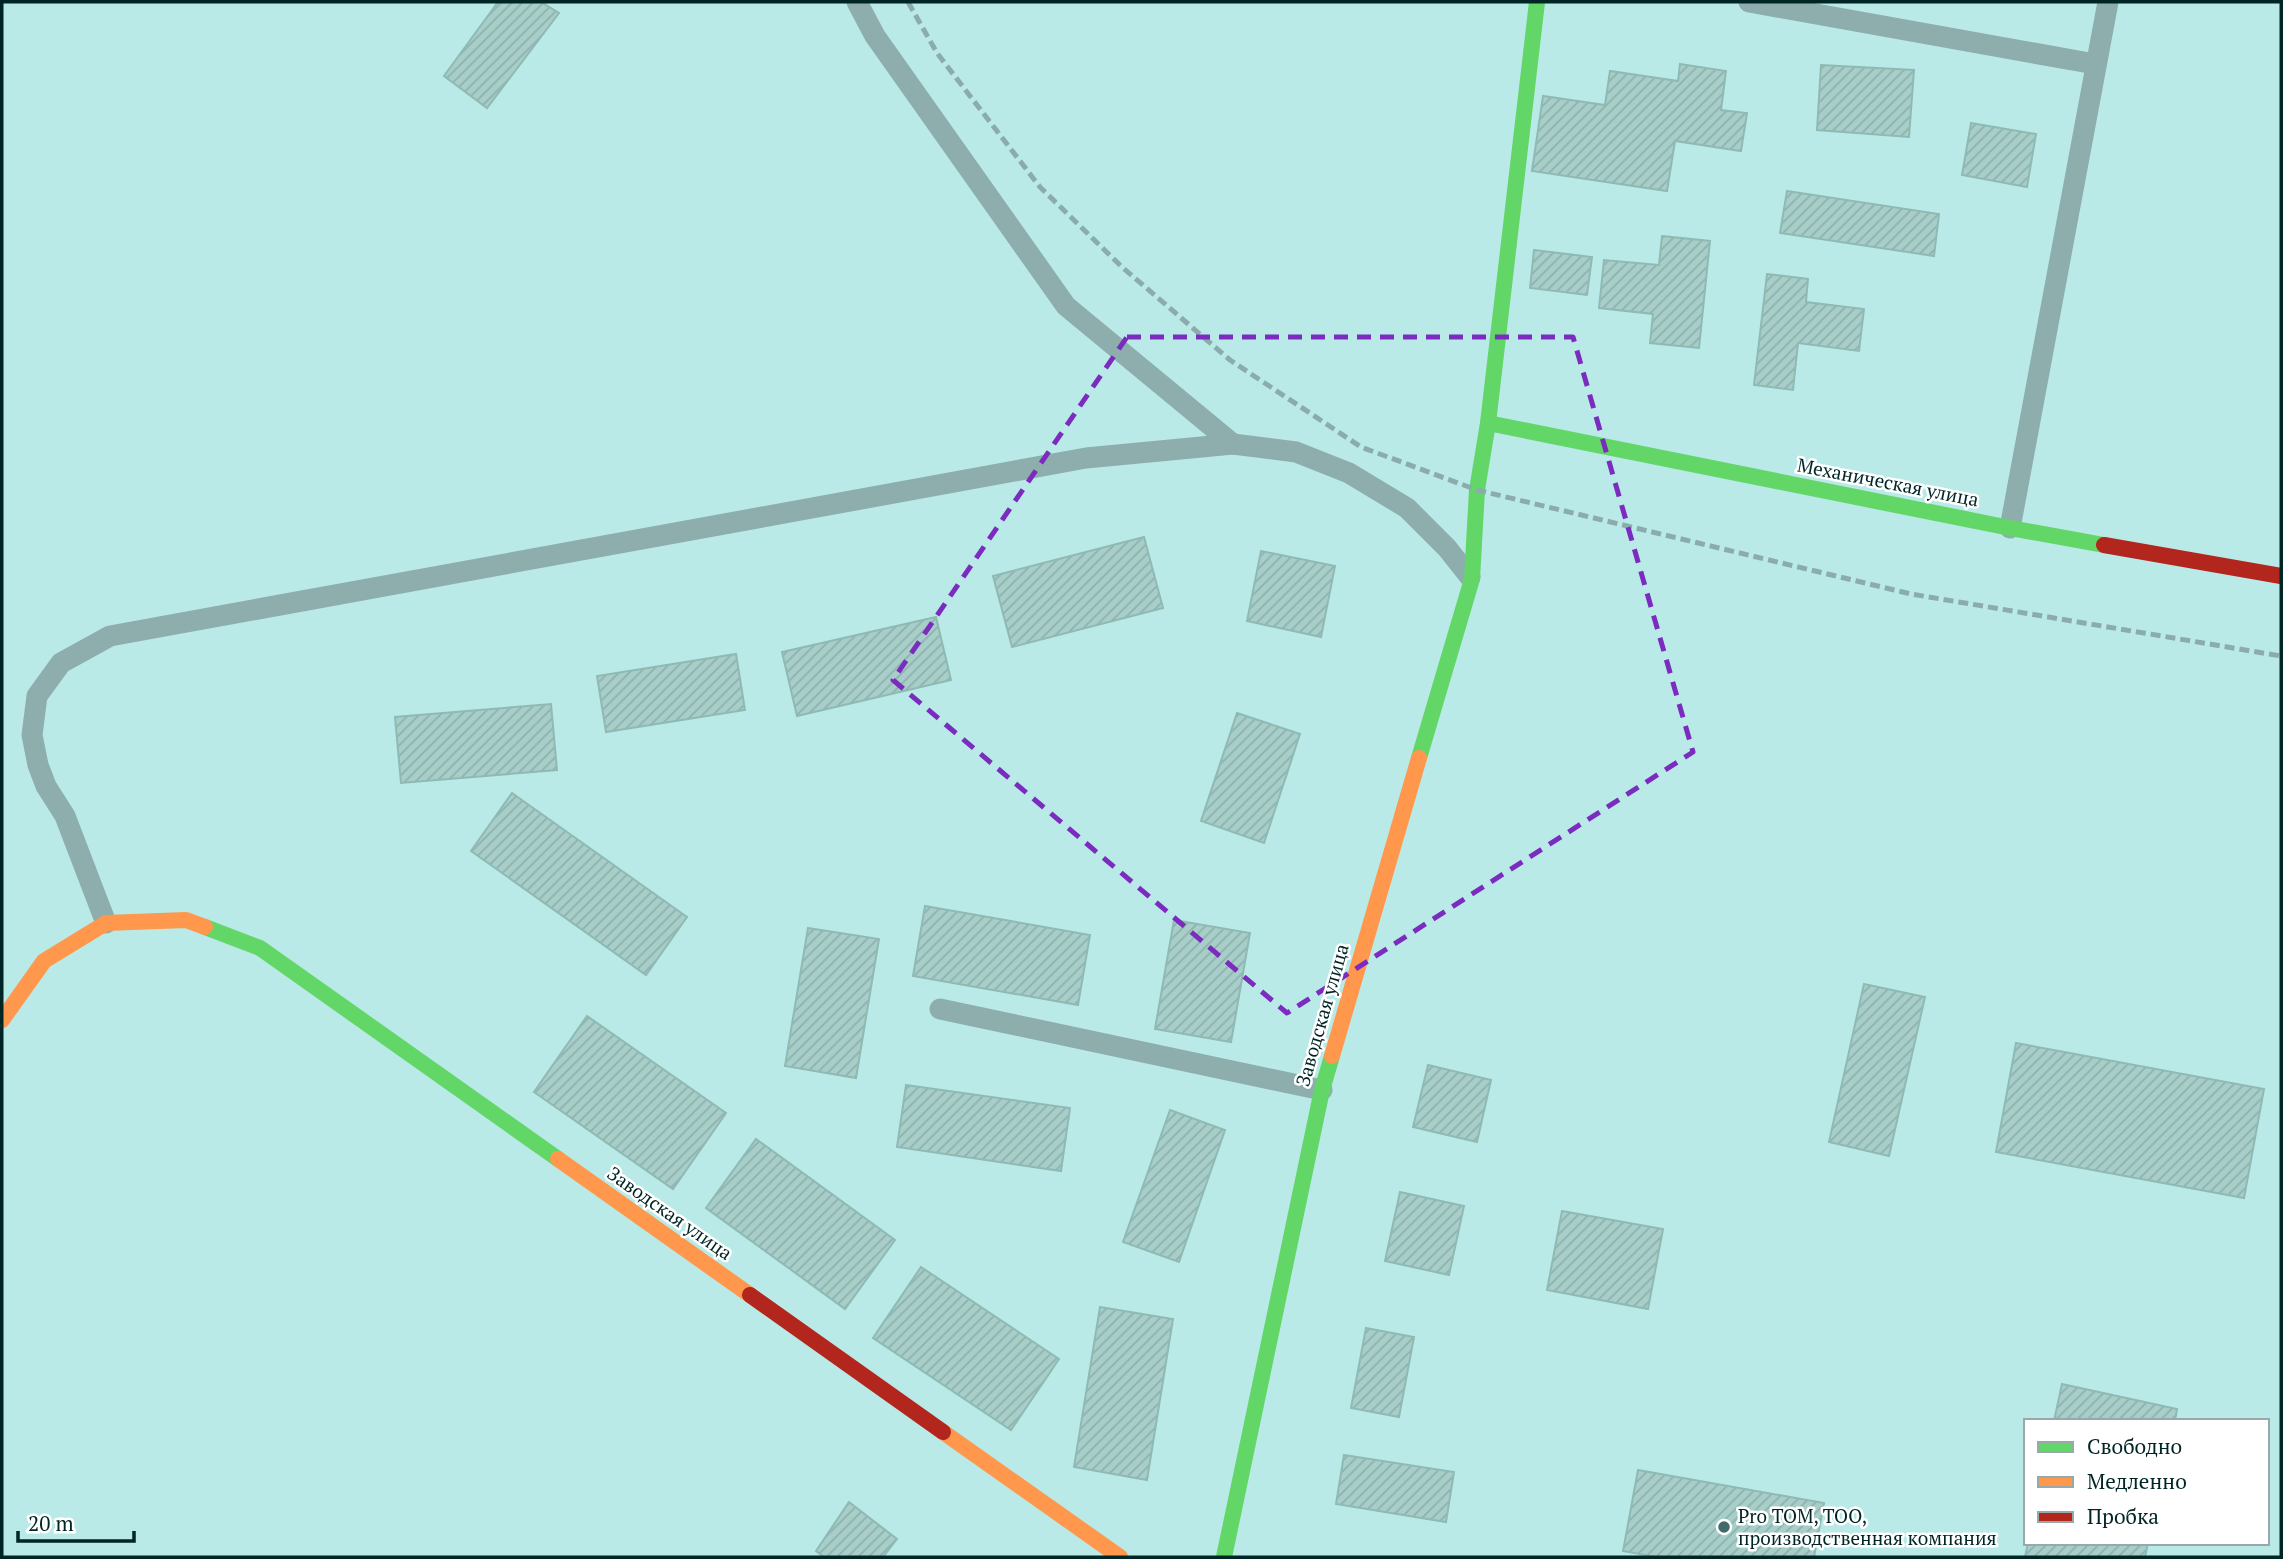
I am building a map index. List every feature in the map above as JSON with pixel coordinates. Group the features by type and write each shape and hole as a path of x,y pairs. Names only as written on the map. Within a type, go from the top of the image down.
{"street":[{"path":"1488,423 1538,2"},
{"name":"Заводская улица","path":"1224,1557 1322,1090 1472,579 1477,490 1488,423"},
{"name":"Механическая улица","path":"1488,423 2010,528 2281,576"},
{"name":"Заводская улица","path":"106,923 186,920 260,948 1120,1557"},
{"path":"2,1020 44,961 106,923"}],"lane":[{"path":"857,2 875,36 1066,306 1233,444"},
{"path":"1749,2 2095,64"},
{"path":"2010,528 2108,2"},
{"path":"106,923 65,816 46,786 38,765 32,735 37,696 61,663 110,636 1086,458 1233,444 1296,452 1349,473 1407,508 1447,548 1472,579"},
{"path":"940,1009 1322,1090"}],"highlighted area":[{"path":"1127,337 1573,337 1693,752 1287,1013 893,680"}],"building":[{"path":"498,2 541,2 559,13 487,108 444,76"},
{"path":"1680,64 1726,71 1721,110 1747,113 1741,151 1675,141 1667,191 1532,171 1543,96 1605,105 1610,71 1678,81"},
{"path":"1821,65 1914,70 1909,137 1817,130"},
{"path":"1971,123 2036,134 2027,187 1962,175"},
{"path":"1787,191 1939,214 1934,256 1780,233"},
{"path":"1662,236 1710,241 1699,348 1650,343 1653,314 1599,308 1604,260 1659,265"},
{"path":"1534,250 1592,257 1587,295 1530,288"},
{"path":"1767,274 1808,279 1806,302 1864,309 1859,351 1798,343 1793,390 1754,385"},
{"path":"1144,537 1163,608 1012,647 993,576"},
{"path":"1261,551 1335,566 1321,637 1247,621"},
{"path":"936,617 951,680 797,716 782,652"},
{"path":"736,654 745,710 606,732 597,676"},
{"path":"551,704 557,770 401,783 395,717"},
{"path":"1237,713 1300,734 1264,843 1201,821"},
{"path":"512,793 687,917 646,975 471,851"},
{"path":"925,906 1090,935 1078,1005 913,976"},
{"path":"1174,920 1250,933 1231,1042 1155,1029"},
{"path":"808,928 879,939 856,1078 785,1066"},
{"path":"1864,984 1925,997 1889,1156 1829,1142"},
{"path":"587,1016 726,1113 673,1189 534,1092"},
{"path":"2016,1043 2264,1089 2244,1198 1996,1152"},
{"path":"1428,1065 1491,1080 1477,1142 1413,1127"},
{"path":"906,1085 1070,1108 1061,1171 897,1147"},
{"path":"1170,1110 1225,1130 1179,1262 1123,1242"},
{"path":"756,1139 895,1240 845,1309 706,1208"},
{"path":"1400,1192 1464,1206 1449,1275 1385,1261"},
{"path":"1562,1211 1663,1229 1648,1309 1547,1290"},
{"path":"921,1267 1059,1359 1011,1430 873,1338"},
{"path":"1100,1307 1173,1319 1147,1480 1074,1467"},
{"path":"1366,1328 1414,1337 1399,1417 1351,1408"},
{"path":"2062,1384 2177,1409 2175,1419 2054,1419"},
{"path":"1344,1455 1454,1472 1446,1522 1336,1504"},
{"name":"Pro TOM, ТОО, производственная компания","path":"1638,1470 1824,1503 1814,1557 1655,1557 1623,1551"},
{"path":"849,1502 897,1539 883,1557 824,1557 816,1551"},
{"path":"2028,1545 2148,1545 2145,1557 2025,1557"}],"railway":[{"path":"908,2 937,53 1040,187 1122,267 1230,360 1361,447 1477,490 1911,594 2281,656"}],"traffic: fast":[{"path":"1419,758 1472,579 1477,490 1488,423 1537,2"},
{"path":"1488,423 2104,545"},
{"path":"205,927 260,948 558,1159"},
{"path":"1224,1557 1322,1090 1332,1056"}],"traffic: slow":[{"path":"1332,1056 1419,758"},
{"path":"2,1020 44,961 106,923 186,920 205,927"},
{"path":"558,1159 750,1295"},
{"path":"943,1432 1120,1557"}],"traffic: jam":[{"path":"2104,545 2281,576"},
{"path":"750,1295 943,1432"}],"place":[{"name":"Pro TOM, ТОО, производственная компания","path":"1724,1527"}]}
